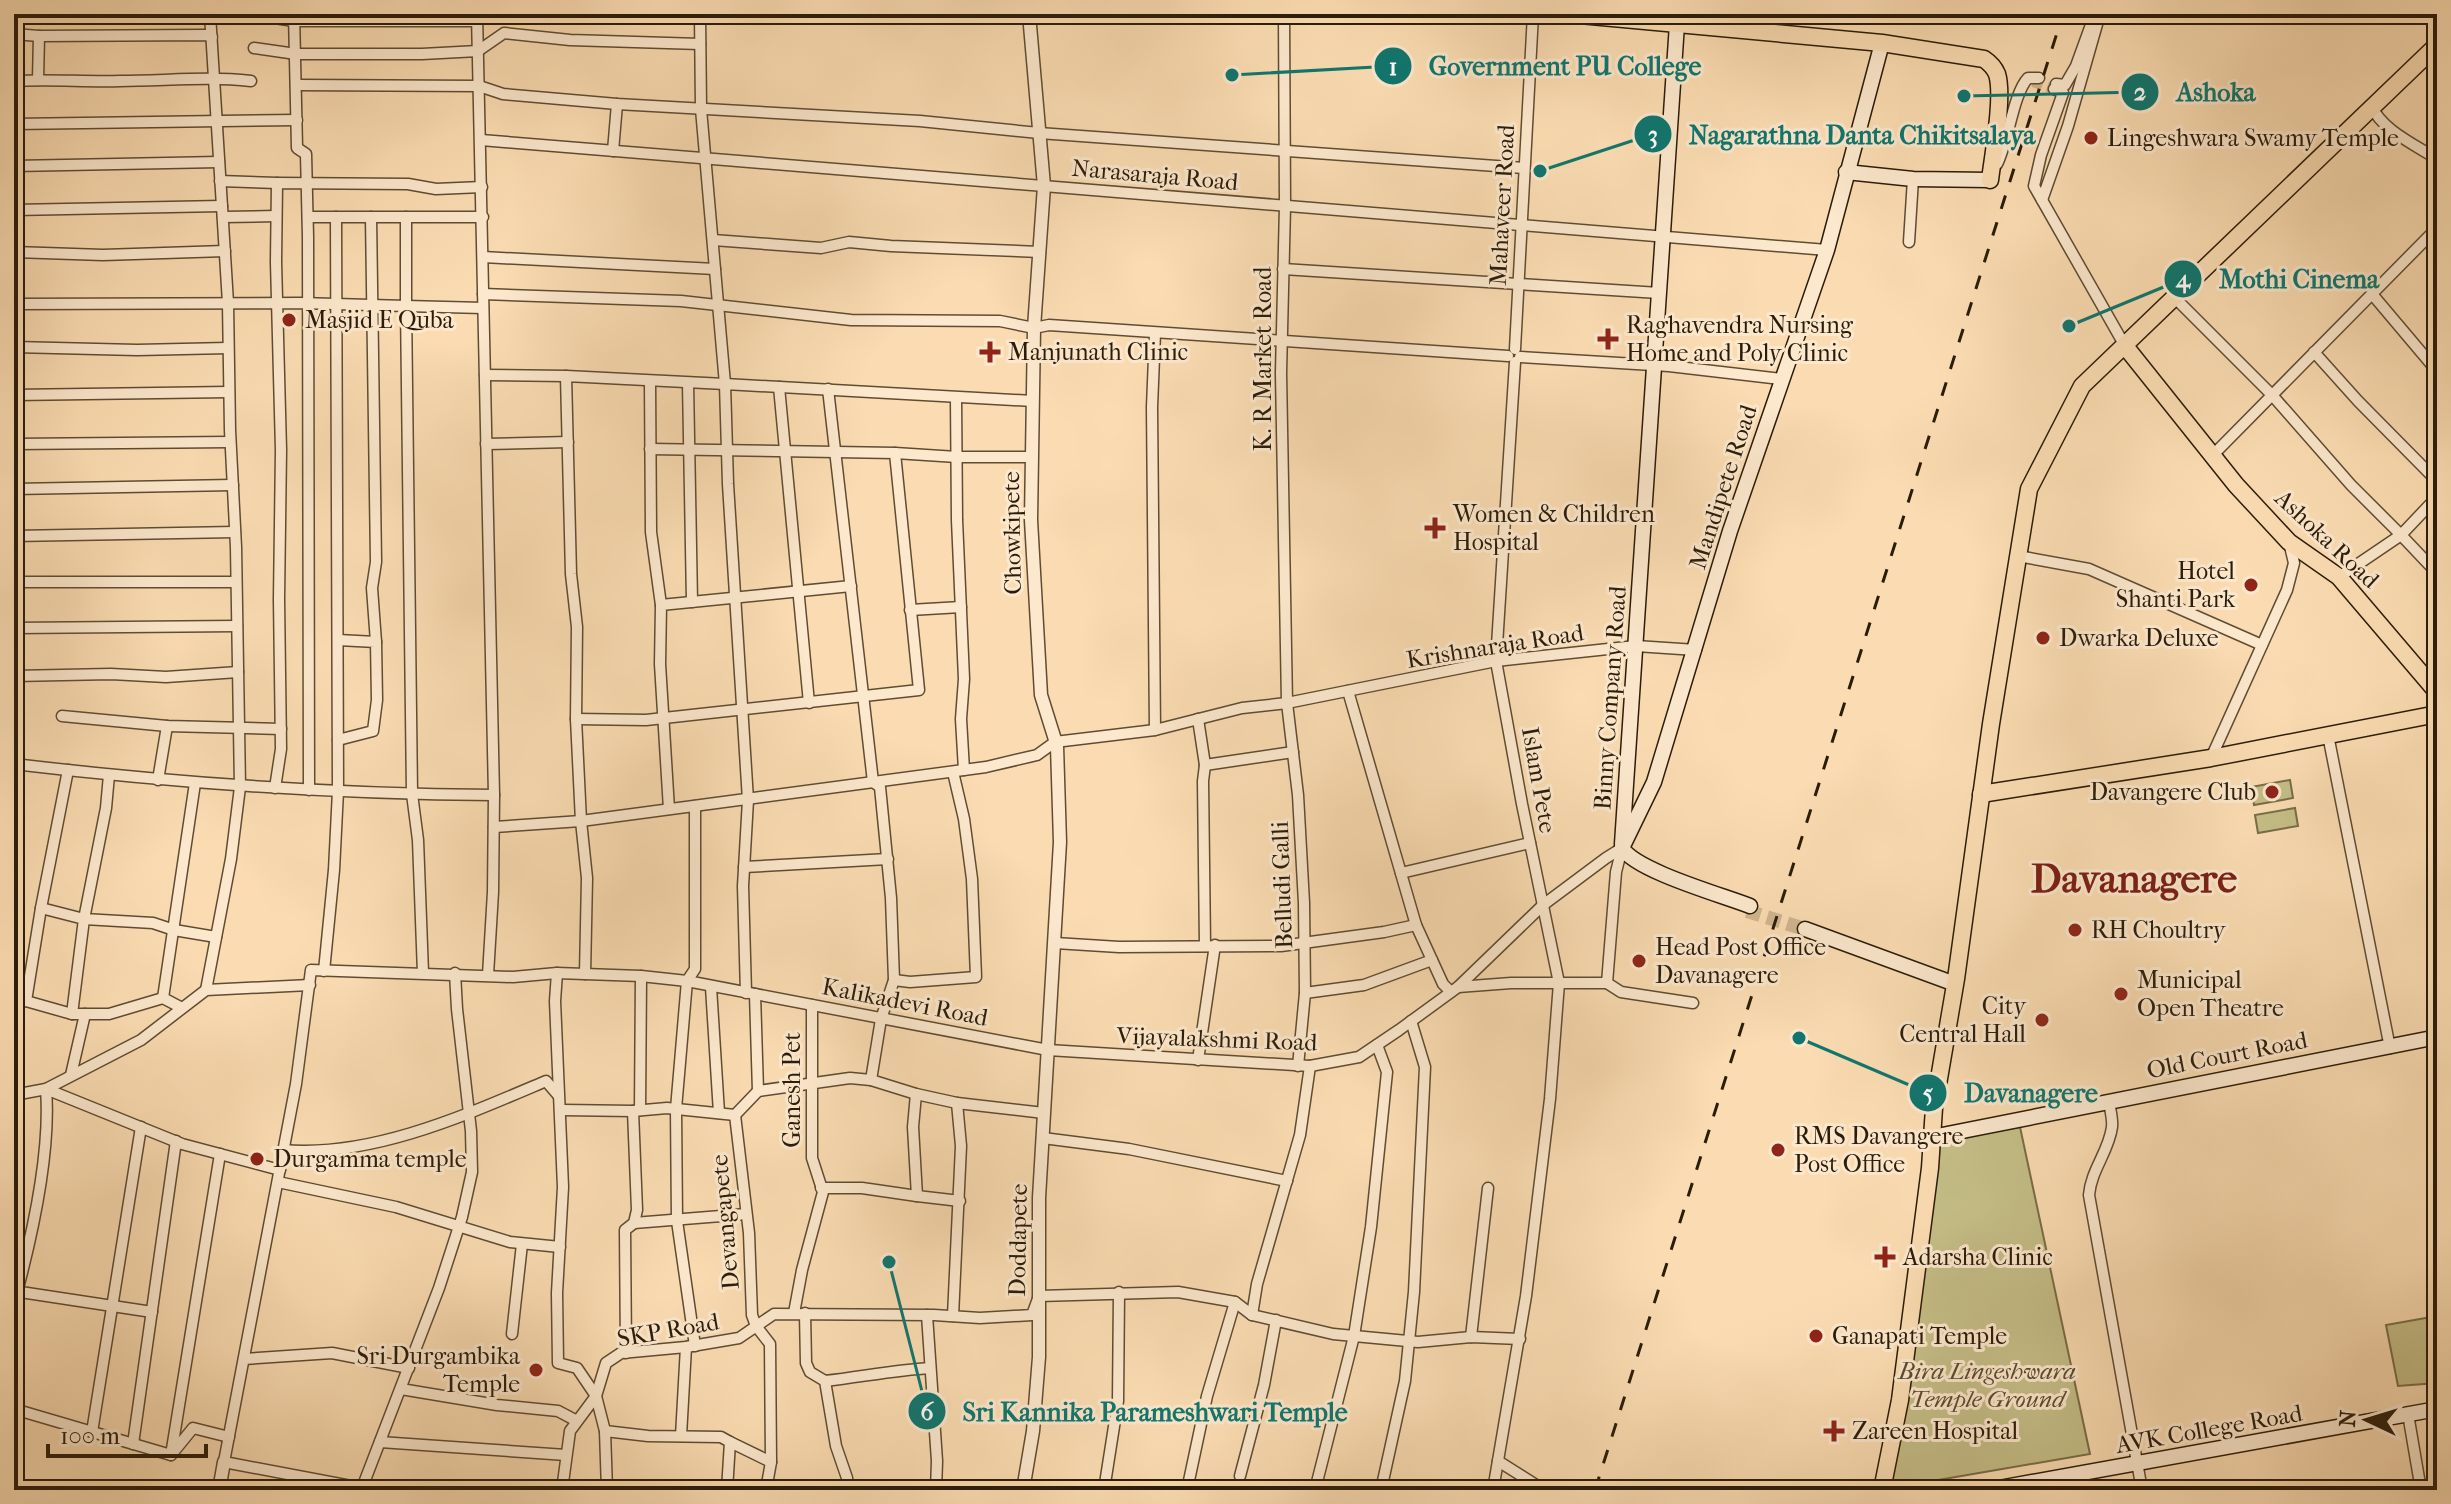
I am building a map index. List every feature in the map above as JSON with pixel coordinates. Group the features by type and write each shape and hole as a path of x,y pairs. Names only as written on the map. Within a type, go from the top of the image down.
{"main road":[{"path":"1569,14 1741,22 1977,57 1991,64 1998,78 1999,97 1991,178 1913,179 1846,172"},
{"name":"Binny Company Road","path":"1621,851 1663,237 1685,21"},
{"name":"Mandipete Road","path":"1621,851 1654,782 1730,531 1827,250 1882,43"},
{"path":"1882,1490 1900,1400 1932,1137 2029,489 2082,386 2437,45"},
{"name":"Ashoka Road","path":"2125,346 2236,485 2289,542 2339,577 2437,692"},
{"path":"1981,794 2211,758 2437,714"},
{"path":"1621,851 1646,867 1749,908"},
{"path":"1806,927 1956,982"},
{"name":"Old Court Road","path":"1932,1137 2437,1037"},
{"name":"AVK College Road","path":"1988,1490 2038,1486 2437,1409"}],"street":[{"path":"206,990 231,859 240,787 228,303 210,14 294,18 477,18 494,795 488,975"},
{"path":"700,14 701,109 725,384 748,800 744,867 758,1091"},
{"name":"Chowkipete","path":"1029,14 1044,186 1034,328 1031,520 1041,695 1055,742 1059,780 1060,842 1048,1050"},
{"name":"K. R Market Road","path":"1284,14 1282,339 1287,703"},
{"name":"Mahaveer Road","path":"1496,661 1533,14"},
{"path":"294,18 297,148 306,154 308,217 309,790"},
{"path":"2098,18 2091,23 2071,76 2065,85 2055,86 2063,93 2034,186 2125,346"},
{"path":"2042,200 2068,126 2098,18"},
{"path":"254,48 296,54 478,51 504,33 570,40 700,44"},
{"path":"14,34 212,37"},
{"path":"38,80 39,36"},
{"path":"14,81 214,77 251,81"},
{"path":"1991,178 2008,138 2021,88 2028,78 2036,80"},
{"path":"296,85 479,86 503,94 617,104 920,121 1039,133 1524,168"},
{"path":"613,151 617,104"},
{"path":"2372,106 2375,114 2393,129 2437,159"},
{"path":"14,124 297,120"},
{"name":"Narasaraja Road","path":"481,140 1827,250"},
{"path":"14,166 219,162"},
{"path":"1909,242 1913,179"},
{"path":"220,181 408,184 436,189 482,187"},
{"path":"275,788 281,749 277,183"},
{"path":"14,203 15,304 309,303 483,308"},
{"path":"14,210 222,211 276,216"},
{"path":"308,217 483,217"},
{"path":"219,1490 278,1182 311,970 324,971 334,870 338,791 336,217"},
{"path":"338,740 373,731 377,700 372,588 376,562 371,217"},
{"path":"406,217 412,794 418,840 423,973"},
{"path":"2213,455 2437,228"},
{"path":"713,240 821,248 849,242 1040,252"},
{"path":"14,252 103,255 225,251"},
{"path":"483,257 715,269"},
{"path":"1283,269 1659,293"},
{"path":"483,294 681,301 851,320 1000,321 1034,328 1049,325 1282,339 1669,366 1781,379"},
{"path":"2372,294 2437,371"},
{"path":"2175,298 2272,395 2351,485 2437,573"},
{"path":"1155,333 1152,407 1155,730"},
{"path":"14,347 228,348"},
{"path":"2314,352 2437,481"},
{"path":"485,375 566,376 1033,401"},
{"path":"566,376 571,574 577,627 576,719 587,878 585,974"},
{"path":"650,382 651,532 661,605 669,809"},
{"path":"688,383 692,602"},
{"path":"779,387 809,703"},
{"path":"828,389 873,782 880,787 888,859 894,980 881,1019 871,1080"},
{"path":"14,395 229,392"},
{"path":"894,980 910,982 976,977 972,879 958,771 964,679 956,398"},
{"path":"14,444 230,442"},
{"path":"486,444 568,442"},
{"path":"650,449 1032,457"},
{"path":"576,719 646,720 919,690 895,453"},
{"path":"14,489 233,485"},
{"path":"2339,577 2401,535 2437,497"},
{"path":"14,536 235,532"},
{"path":"2211,758 2287,590 2294,563 2289,542"},
{"path":"2018,556 2089,569 2262,645"},
{"path":"14,582 236,582"},
{"path":"661,605 851,586"},
{"path":"910,610 961,607"},
{"path":"14,628 237,626"},
{"path":"338,640 376,642"},
{"name":"Krishnaraja Road","path":"494,827 581,821 958,771 1037,755 1055,742 1155,730 1242,708 1287,703 1496,661 1636,646 1696,650"},
{"name":"Islam Pete","path":"1493,1490 1520,1339 1550,1099 1559,983 1496,661"},
{"path":"14,676 111,674 166,677 238,672"},
{"path":"1348,691 1416,925 1443,984 1455,989 1607,983 1621,992 1693,1003"},
{"name":"Belludi Galli","path":"1252,1315 1257,1284 1300,1135 1304,1066 1304,943 1298,795 1287,703"},
{"path":"62,716 167,726 281,729"},
{"path":"1198,719 1205,765 1210,946 1198,1060"},
{"path":"158,780 167,726"},
{"path":"2328,735 2390,1048"},
{"path":"1205,765 1293,752"},
{"path":"14,764 240,787 494,795"},
{"path":"26,1001 68,770"},
{"path":"72,1014 84,919 106,808 109,775"},
{"path":"163,998 195,783"},
{"path":"681,1436 691,1347 677,1221 676,1109 687,981 695,969 695,806"},
{"path":"1401,873 1530,843"},
{"path":"1607,983 1621,851"},
{"name":"Vijayalakshmi Road","path":"1048,1050 1304,1066 1359,1057 1455,989 1543,905 1606,858 1621,851"},
{"path":"744,867 888,859"},
{"path":"41,908 84,919 153,923 216,937"},
{"path":"1055,943 1119,947 1281,946 1416,925"},
{"path":"1305,993 1364,985 1432,960"},
{"name":"Kalikadevi Road","path":"324,971 513,977 557,973 687,981 1048,1050"},
{"path":"224,1462 367,1489 380,1442 459,1226 472,1172 455,973"},
{"path":"557,973 558,1095 562,1110"},
{"path":"634,1223 637,1210 641,976"},
{"path":"14,1095 46,1089 141,1040 206,990 310,985"},
{"path":"711,987 719,1113"},
{"path":"14,1002 26,1001 72,1014 109,1014 163,998 182,1008"},
{"name":"Ganesh Pet","path":"812,1005 812,1158 821,1188 818,1215 802,1270 800,1313 806,1363 810,1372 825,1381"},
{"path":"71,1075 85,1014"},
{"path":"1381,1490 1405,1381 1410,1341 1423,1148 1425,1067 1411,1021"},
{"path":"1315,1490 1354,1336 1371,1227 1387,1072 1377,1045"},
{"name":"Doddapete","path":"1023,1490 1033,1431 1039,1357 1039,1198 1048,1050"},
{"path":"607,1490 605,1431 596,1396 577,1368 558,1363 557,1293 563,1187 558,1111 676,1109 735,1115 758,1091 850,1078 871,1080 957,1103 1044,1113"},
{"path":"283,1150 312,1153 362,1145 469,1113 546,1081 558,1095"},
{"path":"46,1089 176,1141 280,1170"},
{"path":"46,1089 48,1119 28,1245 15,1295 152,1312"},
{"path":"916,1094 913,1127 917,1196"},
{"path":"2109,1101 2113,1123 2111,1133 2090,1183 2089,1195 2142,1490"},
{"path":"953,1316 960,1201 961,1146 957,1103"},
{"name":"Devangapete","path":"735,1115 746,1214 752,1315 756,1326 770,1344 771,1462 766,1490"},
{"path":"92,1432 141,1127"},
{"path":"1043,1138 1129,1149 1287,1181"},
{"path":"133,1444 176,1141"},
{"path":"171,1455 220,1154"},
{"path":"278,1182 396,1207 522,1244 560,1247"},
{"path":"821,1188 862,1188 960,1201"},
{"path":"1471,1337 1488,1188"},
{"path":"626,1353 625,1230 634,1223 746,1214"},
{"path":"512,1334 522,1244"},
{"path":"1104,1490 1118,1401 1119,1292"},
{"path":"1039,1296 1178,1292 1235,1302 1252,1315 1333,1334 1410,1341 1471,1337 1520,1339"},
{"name":"SKP Road","path":"562,1490 570,1431 596,1396 606,1363 621,1353 691,1347 739,1338 774,1314 1032,1315 1039,1296"},
{"path":"1187,1490 1207,1396 1235,1302"},
{"path":"927,1315 937,1461 936,1490"},
{"path":"1240,1476 1264,1385 1276,1320"},
{"path":"244,1359 332,1353 409,1368"},
{"path":"848,1490 836,1446 825,1381 889,1370 930,1368"},
{"path":"401,1389 497,1405 558,1411 577,1421"},
{"path":"14,1409 171,1455"},
{"path":"2408,1414 2421,1490"},
{"path":"171,1455 193,1428 229,1437"},
{"path":"605,1431 721,1437 771,1462"},
{"path":"380,1442 566,1455"},
{"path":"727,1490 730,1442"},
{"path":"1498,1461 1544,1490"}],"green space":[{"name":"Davangere Club","path":"2290,780 2293,798 2254,805 2251,787"},
{"name":"Davangere Club","path":"2295,808 2298,826 2258,833 2255,815"},
{"name":"Bira Lingeshwara Temple Ground","path":"2020,1127 2090,1454 1886,1489 1935,1142"},
{"path":"2437,1316 2437,1383 2398,1386 2386,1325"}],"tunnel":[{"path":"2033,82 2054,89"},
{"path":"1747,911 1805,929"}],"railway":[{"path":"1595,1490 2063,14"}],"place":[{"name":"Government PU College","path":"1232,75"},
{"name":"Ashoka","path":"1964,96"},
{"name":"Lingeshwara Swamy Temple","path":"2091,138"},
{"name":"Nagarathna Danta Chikitsalaya","path":"1540,171"},
{"name":"Masjid E Quba","path":"289,320"},
{"name":"Mothi Cinema","path":"2069,326"},
{"name":"Raghavendra Nursing Home and Poly Clinic","path":"1608,339"},
{"name":"Manjunath Clinic","path":"990,352"},
{"name":"Women & Children Hospital","path":"1435,528"},
{"name":"Hotel Shanti Park","path":"2251,585"},
{"name":"Dwarka Deluxe","path":"2043,638"},
{"name":"Davangere Club","path":"2272,792"},
{"name":"RH Choultry","path":"2075,930"},
{"name":"Head Post Office Davanagere","path":"1639,961"},
{"name":"Municipal Open Theatre","path":"2121,994"},
{"name":"City Central Hall","path":"2042,1020"},
{"name":"Davanagere","path":"1799,1038"},
{"name":"RMS Davangere Post Office","path":"1778,1150"},
{"name":"Durgamma temple","path":"257,1159"},
{"name":"Adarsha Clinic","path":"1885,1257"},
{"name":"Sri Kannika Parameshwari Temple","path":"889,1262"},
{"name":"Ganapati Temple","path":"1816,1336"},
{"name":"Sri Durgambika Temple","path":"536,1370"},
{"name":"Zareen Hospital","path":"1834,1431"}],"district":[{"name":"Davanagere","path":"2134,879"}]}
